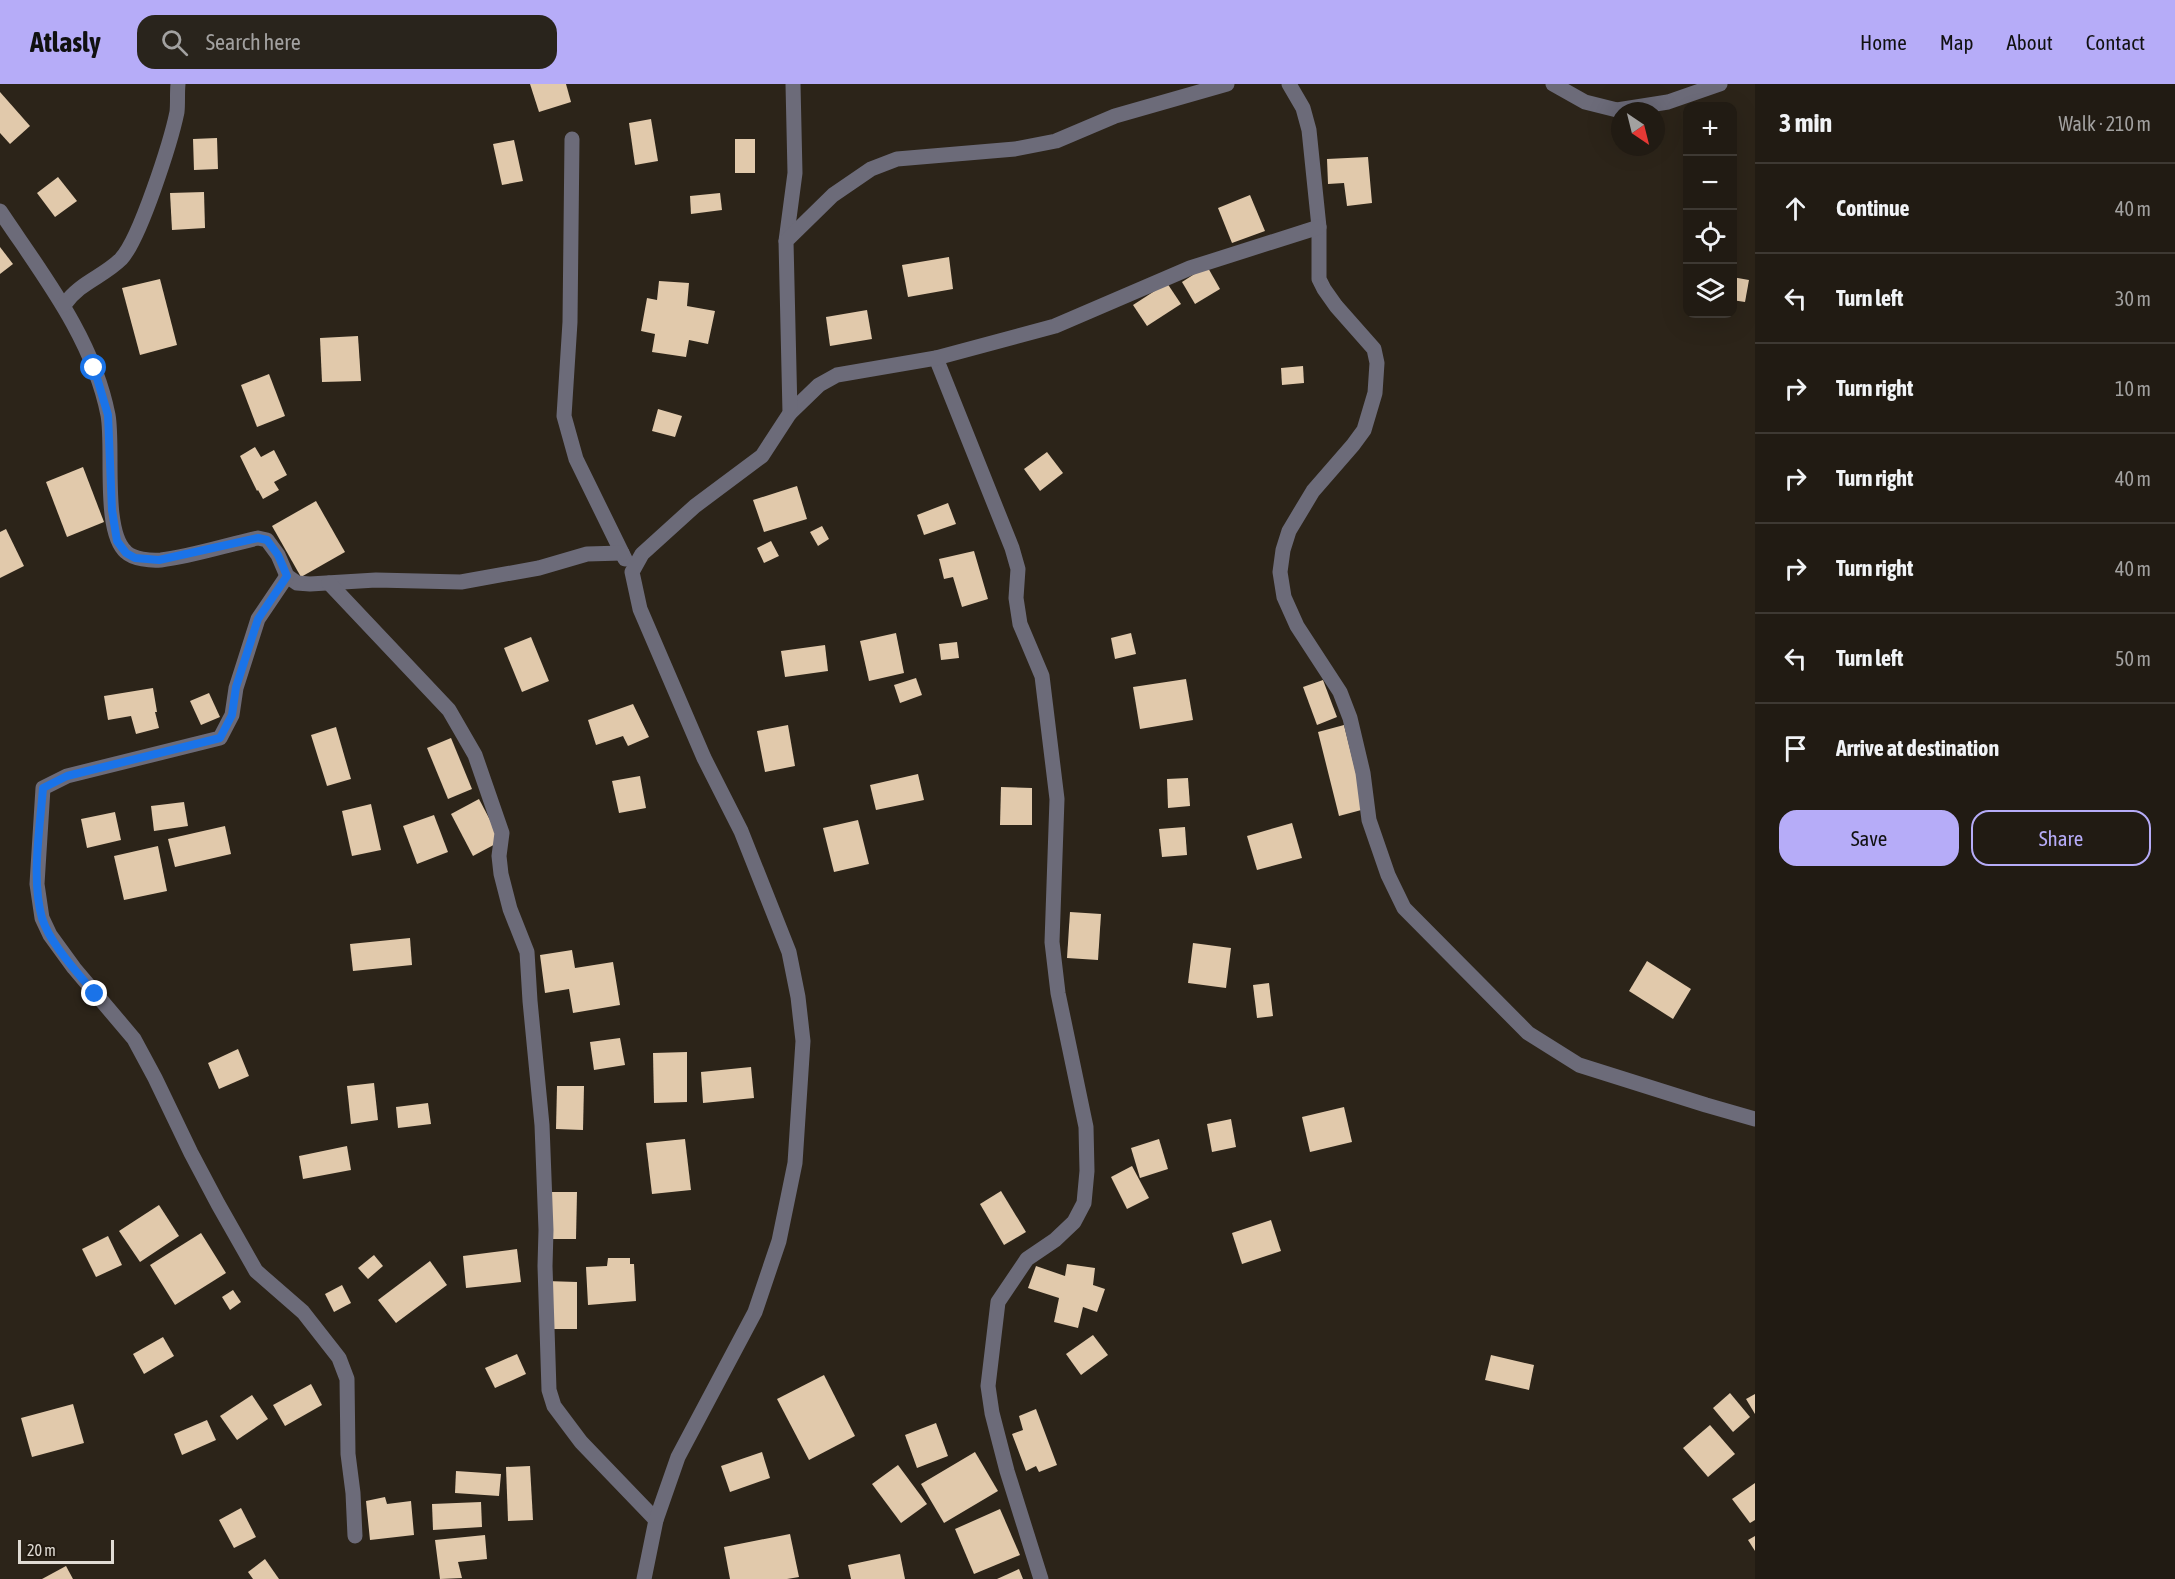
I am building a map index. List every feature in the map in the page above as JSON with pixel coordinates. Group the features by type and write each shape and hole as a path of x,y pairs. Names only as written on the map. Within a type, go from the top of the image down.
{"street":[{"path":"64,305 86,282 123,257 135,235 166,149 177,110 178,84"},
{"path":"790,413 786,241 795,173 793,84"},
{"path":"786,241 833,195 871,169 897,159 1015,149 1056,141 1115,116 1227,84"},
{"path":"1289,84 1303,108 1309,130 1319,227 1319,279 1336,306 1374,349 1377,363 1375,393 1364,430 1313,491 1289,531 1280,572 1284,597 1297,626 1340,692 1350,718 1363,773 1369,820 1388,875 1404,908 1528,1033 1579,1065 1755,1119"},
{"path":"1553,84 1586,102 1617,110 1668,102 1720,84"},
{"path":"572,139 570,322 564,416 576,459 632,572 645,620 704,758 741,831 789,952 798,997 803,1041 795,1163 779,1241 755,1312 678,1457 656,1520 644,1579"},
{"path":"0,211 64,305 94,368 108,415 112,510 117,541 126,553 135,558 159,560 258,538 267,540 278,555 287,576 297,583 376,580 461,582 539,568 587,554 622,553"},
{"path":"632,572 642,554 695,506 762,456 790,413 819,385 837,375 936,358 1055,326 1190,268 1319,227"},
{"path":"936,358 1012,548 1018,569 1016,598 1020,624 1042,676 1057,799 1052,942 1058,993 1086,1127 1087,1171 1084,1203 1074,1222 1055,1240 1027,1260 998,1302 988,1386 992,1413 1007,1471 1041,1579"},
{"path":"287,576 258,619 236,687 232,715 220,738 67,776 43,788 37,884 42,918 50,935 74,968 134,1039 191,1153 256,1270 303,1312 339,1358 347,1379 348,1454 355,1536"},
{"path":"329,583 449,711 475,755 496,814 502,833 501,874 510,909 527,952 542,1137 549,1390 554,1406 581,1442 656,1520"}],"building":[{"path":"530,84 566,84 571,102 539,112"},
{"path":"0,92 30,126 10,144 0,133"},
{"path":"651,119 658,161 635,165 629,123"},
{"path":"217,138 218,169 194,170 193,139"},
{"path":"735,139 755,139 755,173 735,173"},
{"path":"514,140 523,181 502,185 493,144"},
{"path":"1368,157 1372,203 1347,206 1344,183 1328,184 1327,159"},
{"path":"58,177 77,201 55,217 37,193"},
{"path":"204,192 205,228 172,230 170,193"},
{"path":"720,193 722,210 691,214 690,196"},
{"path":"1250,195 1265,231 1232,243 1218,208"},
{"path":"0,247 13,264 0,274"},
{"path":"949,257 953,289 908,297 902,265"},
{"path":"1207,266 1220,289 1195,304 1182,282"},
{"path":"1737,278 1749,280 1745,302 1737,301"},
{"path":"160,279 177,345 140,355 122,288"},
{"path":"659,281 689,283 687,306 715,311 708,344 689,340 686,357 652,352 655,334 641,331 647,298 657,300"},
{"path":"1167,283 1181,304 1147,326 1133,305"},
{"path":"867,310 872,339 830,346 826,317"},
{"path":"358,336 361,381 322,382 320,338"},
{"path":"1303,366 1304,383 1282,385 1281,368"},
{"path":"269,374 285,416 257,427 241,385"},
{"path":"658,409 682,416 675,437 652,431"},
{"path":"255,447 261,457 274,450 287,475 274,482 279,490 263,499 240,456"},
{"path":"1047,452 1063,473 1040,491 1024,469"},
{"path":"83,467 104,522 67,537 46,482"},
{"path":"797,486 807,519 764,532 753,500"},
{"path":"316,501 345,552 301,577 272,526"},
{"path":"948,503 956,524 924,535 917,515"},
{"path":"822,526 829,539 818,546 810,532"},
{"path":"6,529 24,566 0,578 0,532"},
{"path":"771,541 779,556 764,563 757,548"},
{"path":"974,551 988,599 962,607 953,577 944,579 939,559"},
{"path":"896,633 904,673 869,681 860,641"},
{"path":"1131,633 1136,654 1115,659 1111,638"},
{"path":"531,637 549,681 522,692 504,648"},
{"path":"957,642 959,658 941,660 939,644"},
{"path":"825,645 828,671 785,677 781,651"},
{"path":"916,678 922,695 900,703 894,685"},
{"path":"1186,679 1193,720 1140,729 1133,687"},
{"path":"1323,680 1337,717 1317,725 1303,687"},
{"path":"153,688 159,728 136,734 131,716 108,720 104,696"},
{"path":"209,693 220,717 201,725 190,701"},
{"path":"633,704 649,737 628,746 623,736 596,745 588,720"},
{"path":"788,725 795,766 765,772 757,731"},
{"path":"1344,725 1365,809 1339,816 1318,732"},
{"path":"336,727 351,779 327,786 311,735"},
{"path":"451,738 472,789 448,799 427,748"},
{"path":"918,774 924,800 876,810 870,785"},
{"path":"640,776 646,808 619,813 612,781"},
{"path":"1188,778 1190,806 1168,808 1167,779"},
{"path":"1001,787 1032,788 1032,825 1000,825"},
{"path":"479,799 501,841 473,856 451,814"},
{"path":"184,802 188,826 154,831 151,806"},
{"path":"371,804 381,850 352,856 342,811"},
{"path":"115,812 121,840 87,848 81,819"},
{"path":"434,815 448,852 417,864 403,826"},
{"path":"858,820 869,864 834,872 823,828"},
{"path":"1292,823 1302,858 1257,870 1247,836"},
{"path":"225,826 231,854 175,867 168,839"},
{"path":"1185,827 1187,855 1162,857 1159,829"},
{"path":"158,846 167,891 124,900 114,856"},
{"path":"1070,912 1101,914 1098,960 1067,958"},
{"path":"410,938 412,965 353,971 350,944"},
{"path":"1193,943 1231,948 1226,988 1188,983"},
{"path":"572,950 575,968 613,962 620,1005 573,1013 569,989 545,993 540,955"},
{"path":"1647,961 1691,989 1673,1019 1629,991"},
{"path":"1269,983 1273,1016 1257,1018 1253,985"},
{"path":"620,1038 625,1065 594,1070 590,1042"},
{"path":"238,1049 249,1076 219,1089 208,1063"},
{"path":"687,1052 687,1102 654,1103 653,1053"},
{"path":"751,1067 754,1098 703,1103 701,1072"},
{"path":"374,1083 378,1120 351,1124 347,1086"},
{"path":"557,1086 584,1086 583,1130 556,1129"},
{"path":"428,1103 431,1124 398,1128 396,1107"},
{"path":"1344,1107 1352,1142 1310,1152 1302,1117"},
{"path":"1231,1119 1236,1147 1212,1152 1207,1124"},
{"path":"685,1139 691,1190 652,1194 646,1143"},
{"path":"1159,1139 1168,1169 1140,1178 1131,1148"},
{"path":"347,1146 351,1170 303,1179 299,1156"},
{"path":"1132,1166 1149,1198 1127,1209 1111,1177"},
{"path":"1001,1191 1026,1232 1004,1245 980,1204"},
{"path":"549,1192 577,1192 576,1239 549,1239"},
{"path":"159,1205 179,1236 140,1262 119,1231"},
{"path":"1271,1220 1281,1251 1242,1264 1232,1233"},
{"path":"201,1233 226,1273 175,1305 150,1265"},
{"path":"108,1236 122,1265 96,1277 82,1249"},
{"path":"517,1249 521,1282 466,1288 463,1256"},
{"path":"374,1255 383,1266 368,1279 358,1268"},
{"path":"608,1258 630,1258 630,1264 634,1264 636,1301 588,1305 586,1267 607,1266"},
{"path":"430,1261 447,1285 396,1323 378,1300"},
{"path":"1067,1264 1095,1268 1093,1285 1105,1289 1097,1312 1083,1307 1078,1328 1054,1322 1059,1298 1028,1288 1036,1266 1065,1276"},
{"path":"546,1281 577,1282 577,1329 546,1329"},
{"path":"342,1285 351,1303 334,1312 325,1294"},
{"path":"233,1290 241,1302 230,1310 222,1297"},
{"path":"1093,1335 1108,1355 1081,1375 1066,1354"},
{"path":"163,1337 174,1356 144,1374 133,1354"},
{"path":"517,1354 526,1374 495,1388 485,1368"},
{"path":"1491,1355 1534,1365 1529,1390 1485,1380"},
{"path":"824,1375 855,1436 809,1460 777,1399"},
{"path":"311,1384 322,1405 285,1426 273,1405"},
{"path":"1730,1393 1750,1417 1733,1432 1713,1408"},
{"path":"1755,1394 1755,1414 1746,1399"},
{"path":"252,1395 268,1419 237,1440 220,1416"},
{"path":"73,1404 84,1443 32,1457 21,1418"},
{"path":"1036,1409 1057,1465 1039,1472 1036,1466 1026,1471 1012,1434 1023,1430 1019,1416"},
{"path":"207,1420 216,1440 182,1455 174,1434"},
{"path":"936,1423 948,1456 917,1468 905,1435"},
{"path":"1710,1425 1735,1454 1708,1477 1683,1448"},
{"path":"762,1452 770,1478 730,1492 721,1466"},
{"path":"975,1452 998,1491 944,1523 921,1484"},
{"path":"898,1465 927,1504 901,1523 872,1484"},
{"path":"530,1466 533,1520 508,1521 506,1467"},
{"path":"456,1471 501,1474 499,1496 455,1493"},
{"path":"1755,1483 1755,1520 1750,1523 1732,1499"},
{"path":"385,1497 387,1504 411,1501 414,1535 370,1540 366,1501"},
{"path":"481,1502 482,1527 433,1530 432,1504"},
{"path":"241,1508 256,1537 234,1548 219,1520"},
{"path":"1000,1509 1020,1555 974,1574 955,1529"},
{"path":"790,1534 799,1577 730,1579 724,1547"},
{"path":"485,1535 487,1559 458,1562 462,1578 440,1579 435,1540"},
{"path":"1755,1536 1755,1551 1748,1540"},
{"path":"900,1554 905,1579 851,1579 848,1565"},
{"path":"265,1559 279,1579 253,1579 248,1572"},
{"path":"66,1566 73,1579 42,1579"},
{"path":"1019,1569 1023,1579 997,1579"}],"route":[{"path":"94,368 108,415 112,510 117,541 126,553 135,558 159,560 258,538 267,540 278,555 287,576 258,619 236,687 232,715 220,738 67,776 43,788 37,884 42,918 50,935 95,994"}]}
